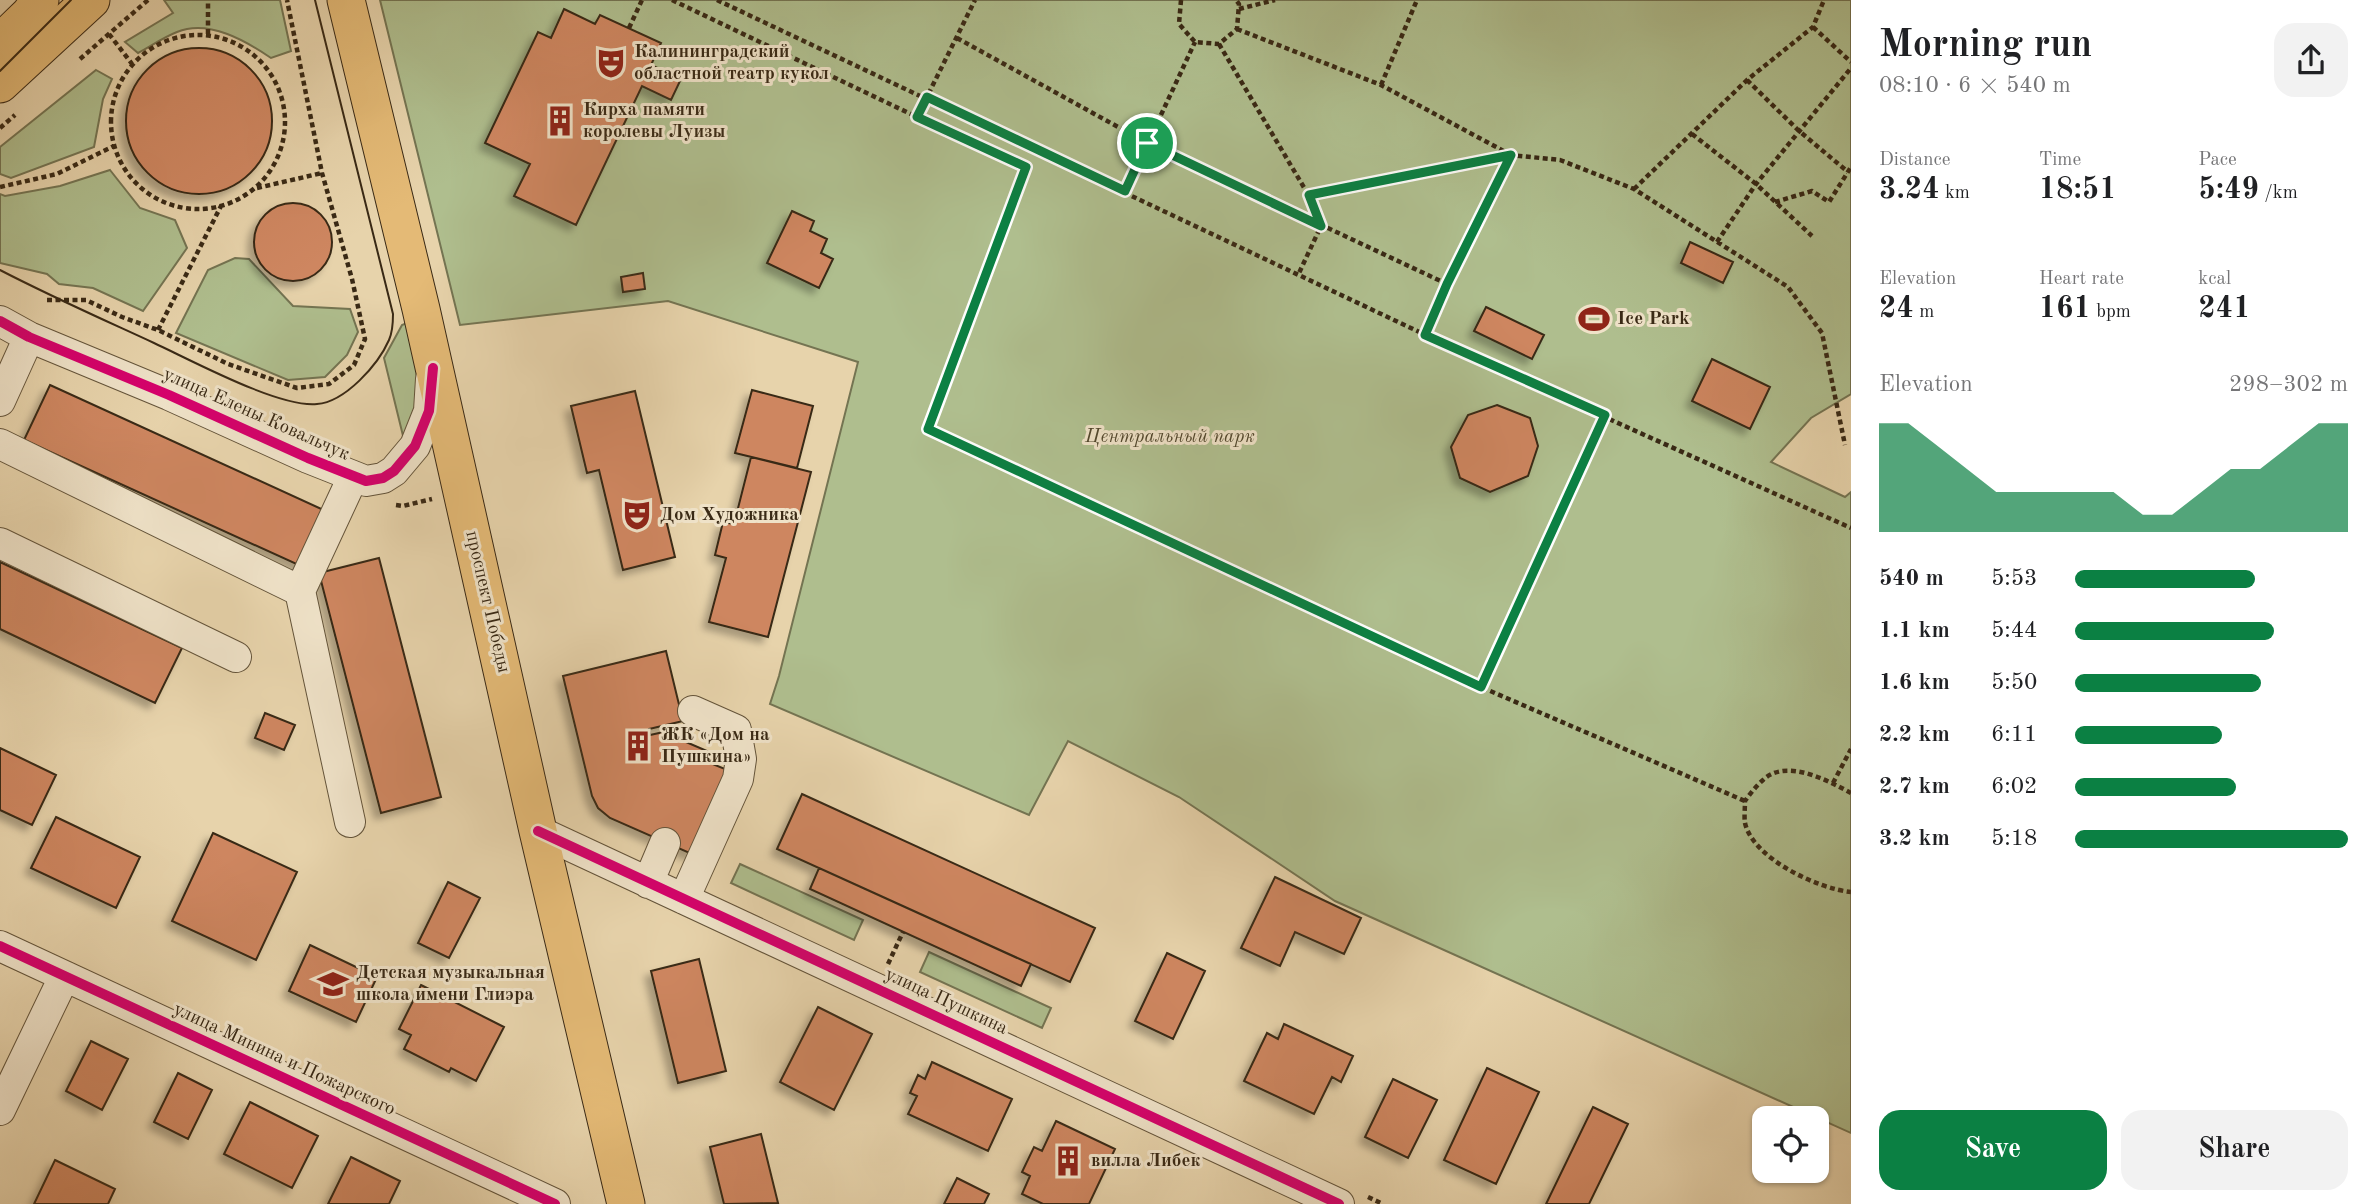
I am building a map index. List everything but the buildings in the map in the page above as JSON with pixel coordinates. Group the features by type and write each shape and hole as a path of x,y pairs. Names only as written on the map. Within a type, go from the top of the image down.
{"main road":[{"path":"0,43 30,14 40,0"},
{"path":"0,84 91,0"},
{"name":"проспект Победы","path":"346,0 421,309 538,831 626,1204"}],"street":[{"name":"улица Елены Ковальчук","path":"0,321 29,337 366,481 383,478 394,471 405,459 422,431 429,411 433,368"},
{"path":"0,401 29,337"},
{"path":"0,444 300,591"},
{"path":"350,822 300,591 353,477"},
{"path":"0,543 236,657"},
{"path":"684,900 738,779 741,760 736,730 693,712"},
{"name":"улица Пушкина","path":"538,831 1339,1204"},
{"path":"648,883 665,843"},
{"name":"улица Минина и Пожарского","path":"0,946 555,1204"},
{"path":"0,1110 64,977"}],"path":[{"path":"208,0 208,34"},
{"path":"47,300 86,300 158,330 228,364 297,388 329,384 354,365 365,339 352,279 322,173 286,0"},
{"path":"629,28 642,0"},
{"path":"672,0 1026,167 928,429 1481,687 1745,801"},
{"path":"717,0 1299,273 1425,335 1851,528"},
{"path":"917,117 975,0"},
{"path":"1181,0 1179,24 1195,42 1219,44 1237,29 1240,4 1236,0"},
{"path":"1239,9 1275,0"},
{"path":"1381,85 1417,0"},
{"path":"1634,189 1747,80 1813,27 1824,0"},
{"path":"1813,27 1851,62"},
{"path":"1237,29 1381,85 1511,155"},
{"path":"109,34 132,64"},
{"path":"208,34 236,42 259,59 276,82 285,109 284,138 274,165 256,188 240,199 221,206 194,210 168,204 144,191 125,171 114,146 110,117 117,89 132,64 154,46 180,36 208,34"},
{"path":"957,38 1147,143 1447,284"},
{"path":"1125,191 1195,42"},
{"path":"1219,44 1309,195 1321,226 1299,273"},
{"path":"1717,242 1756,184 1851,68"},
{"path":"1747,80 1798,130 1849,170 1829,202 1812,191 1775,202"},
{"path":"1692,134 1756,184 1812,236"},
{"path":"0,187 57,174 114,146"},
{"path":"1425,335 1447,284 1511,155"},
{"path":"1309,195 1511,155 1560,160 1634,189 1788,287 1822,333 1845,445"},
{"path":"256,188 322,173"},
{"path":"158,330 221,206"},
{"path":"1481,687 1605,415"},
{"path":"1833,783 1851,749"},
{"path":"1851,793 1833,783 1783,770 1764,778 1745,801 1745,825 1757,844 1784,866 1813,883 1851,892"},
{"path":"894,950 903,932"}],"green space":[{"path":"164,0 280,0 291,51 271,58 239,39 202,28 177,32 138,53 125,42 173,13"},
{"name":"Центральный парк","path":"380,0 1851,0 1851,394 1811,418 1771,462 1845,497 1851,492 1851,1133 1829,1123 1829,1106 1791,1106 1335,901 1179,797 1068,741 1029,815 770,704 858,362 668,301 460,325"},
{"path":"96,70 112,79 103,99 94,147 11,178 0,174 0,147"},
{"path":"110,170 140,208 175,220 187,248 143,311 93,288 59,284 47,274 0,263 0,194 5,196 60,186"},
{"path":"235,258 249,259 293,306 350,309 358,332 347,355 325,377 288,380 176,333 208,270"},
{"path":"417,319 426,375 405,444 384,358 402,325"},
{"path":"740,864 863,920 854,940 731,883"},
{"path":"929,952 1051,1008 1042,1028 920,972"}],"tram line":[{"path":"0,71 71,0"},
{"path":"0,270 212,371 281,399 301,403 328,402 359,381 384,350 391,333 393,314 315,0"}],"cycle path":[{"path":"0,321 29,337 366,481 383,478 394,471 415,446 429,411 433,368"},
{"path":"538,831 1339,1204"},
{"path":"0,946 555,1204"}],"place":[{"name":"Калининградский областной театр кукол","path":"611,63"},
{"name":"Кирха памяти королевы Луизы","path":"560,121"},
{"name":"Ice Park","path":"1594,319"},
{"name":"Дом Художника","path":"637,515"},
{"name":"ЖК «Дом на Пушкина»","path":"638,746"},
{"name":"Детская музыкальная школа имени Глиэра","path":"333,984"},
{"name":"вилла Либек","path":"1068,1161"}],"route":[{"path":"927,97 1125,191 1147,143 1321,226 1309,195 1511,155 1447,284 1425,335 1605,415 1481,687 928,429 1026,167 917,117 927,97"}]}
